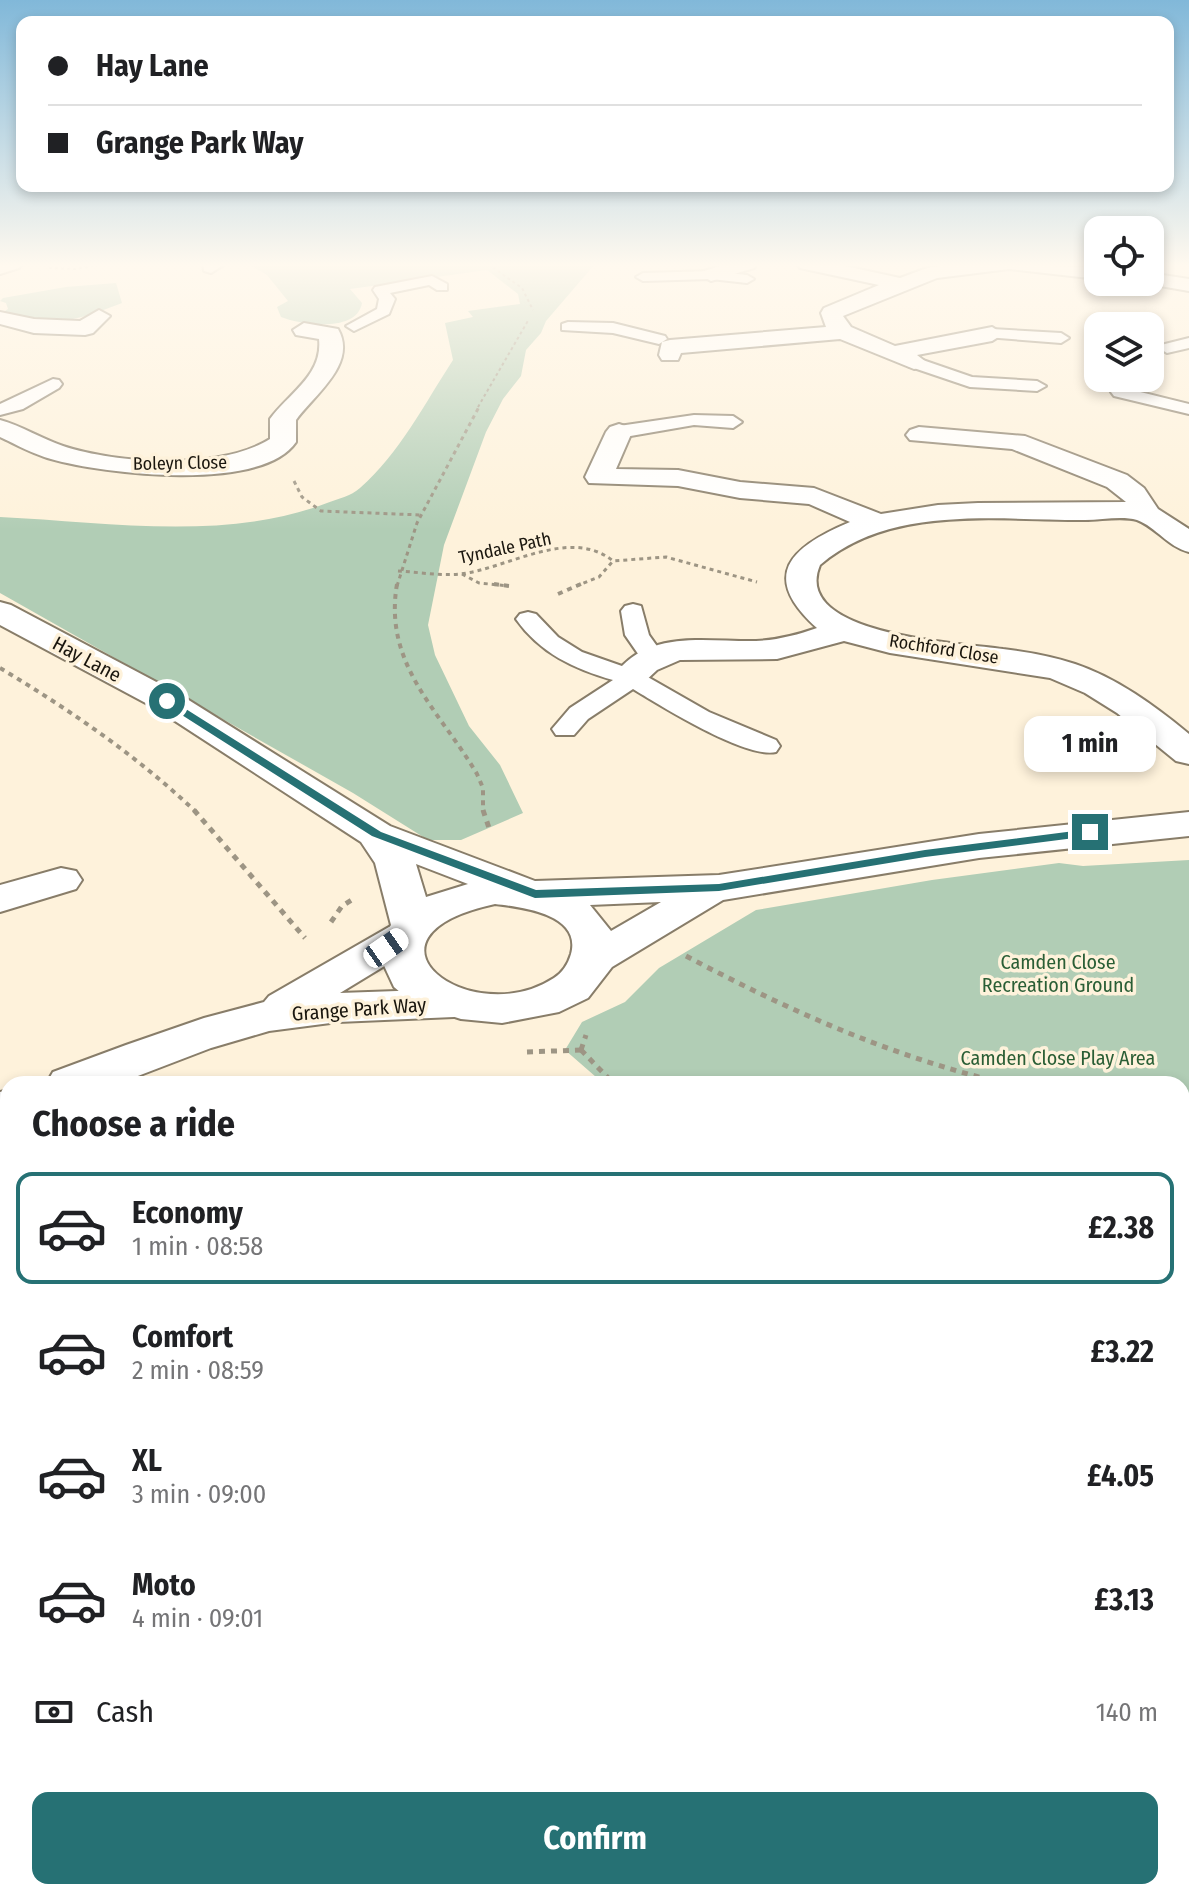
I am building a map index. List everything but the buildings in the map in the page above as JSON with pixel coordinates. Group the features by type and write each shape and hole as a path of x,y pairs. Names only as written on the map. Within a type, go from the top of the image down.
{"street":[{"name":"Boleyn Close","path":"0,428 58,453 103,462 190,467 255,458 283,442 285,415 313,387 326,369 331,353"},
{"path":"892,353 914,362"},
{"path":"619,432 599,477 678,478 740,490 814,496 875,522"},
{"path":"919,435 1016,441 1117,481 1134,494 1147,513 1189,543"},
{"path":"801,588 804,565 815,551 854,528 875,522 997,511 1147,513"},
{"name":"Rochford Close","path":"801,588 809,604 844,630 914,647 1028,662 1060,670 1104,690 1189,753"},
{"name":"Hay Lane","path":"0,612 167,701 376,834 530,893"},
{"path":"641,666 683,648 777,650 844,630"},
{"name":"Grange Park Way","path":"265,1017 408,930 429,909 456,898 495,891 530,893 719,888 979,846 1189,824"},
{"name":"Hay Lane","path":"376,834 395,863 408,930"},
{"path":"0,899 61,880"},
{"name":"Grange Park Way","path":"594,959 664,933 719,888"},
{"name":"Grange Park Way","path":"96,1076 265,1017 312,1010 454,1003 503,1008 538,1002 577,982 594,959 596,938 583,918 556,900 530,893"},
{"name":"Grange Park Way","path":"408,930 400,956 408,975 426,991 454,1003"}],"lane":[{"path":"914,362 970,382 1037,386"},
{"path":"0,410 17,405 53,384"},
{"path":"1120,392 1189,409"},
{"path":"619,432 694,420 733,422"},
{"path":"565,729 579,713 619,691 641,666 633,611"},
{"path":"528,619 540,636 564,654 641,666 700,718 767,746"}],"path":[{"path":"496,832 486,826 483,818 482,784 410,671 397,643 391,615 406,543 510,353"},
{"path":"255,458 285,473 308,503 321,511 421,515"},
{"name":"Tyndale Path","path":"398,571 462,574 511,558 573,549 602,552 613,561 666,557 774,586 801,588"},
{"path":"557,594 599,577 613,561"},
{"path":"0,668 45,695 157,775 202,817 311,945"},
{"path":"664,933 790,1010 911,1061 974,1076"},
{"path":"586,1032 581,1050 606,1076"}],"green space":[{"path":"451,353 525,353 521,376 503,399 486,432 444,545 428,625 435,655 469,726 500,765 523,813 461,840 428,840 353,793 0,593 0,517 123,525 207,526 288,515 353,493 387,460 453,360"},
{"name":"Camden Close Recreation Ground","path":"1189,860 1189,1076 595,1076 565,1050 582,1022 625,1002 659,968 756,910 932,880 1059,863 1083,866"}],"route":[{"path":"167,701 376,834 535,894 719,888 925,853 1090,832"}],"park label":[{"name":"Camden Close Play Area","path":"1058,1058"}]}
